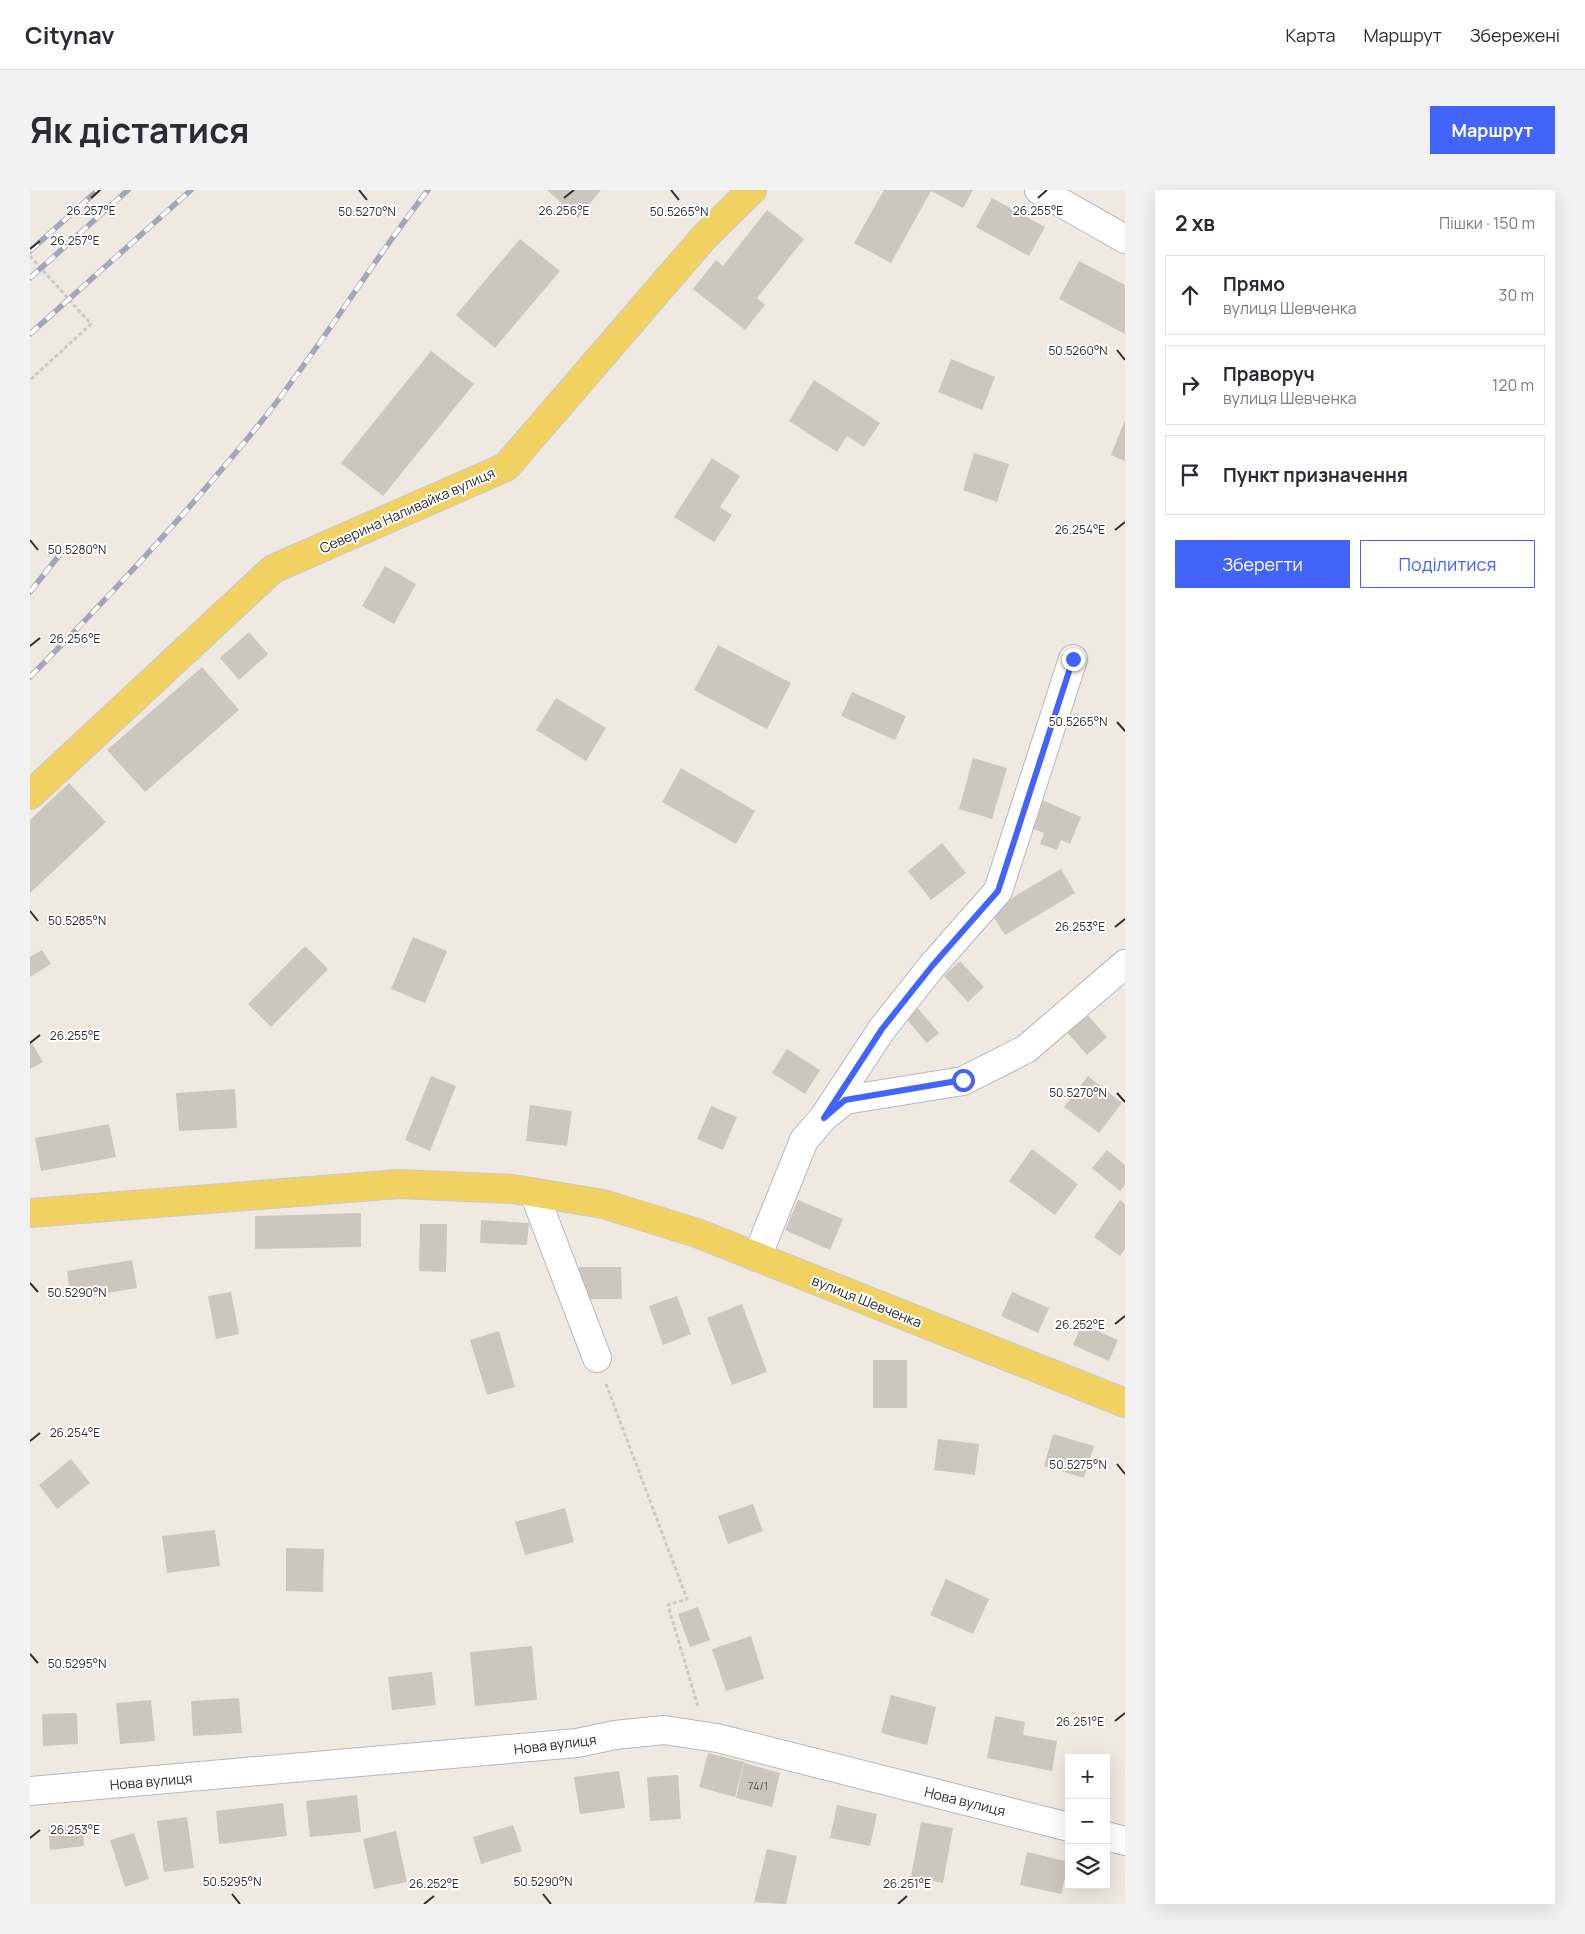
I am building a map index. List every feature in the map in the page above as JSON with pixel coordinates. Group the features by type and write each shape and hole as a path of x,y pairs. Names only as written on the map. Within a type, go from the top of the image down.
{"main road":[{"name":"Северина Наливайка вулиця","path":"30,795 273,569 506,467 705,236 752,190"},
{"name":"вулиця Шевченка","path":"30,1213 399,1184 513,1189 603,1204 697,1233 1124,1400"}],"street":[{"path":"1039,190 1125,239"},
{"path":"824,1118 882,1029 932,966 998,891 1073,659"},
{"path":"757,1257 804,1140 824,1118 845,1100 963,1080 1026,1049 1125,964"},
{"path":"534,1193 597,1358"},
{"name":"Нова вулиця","path":"30,1791 577,1743 615,1735 664,1730 707,1736 1065,1826"},
{"path":"1110,1837 1125,1841"}],"path":[{"path":"30,256 91,324 30,380"},
{"path":"597,1358 687,1599 668,1605 707,1736"}],"building":[{"path":"547,190 601,190 578,218"},
{"path":"884,190 973,190 963,208 931,191 891,263 854,243"},
{"path":"992,198 1045,227 1029,256 976,227"},
{"path":"767,210 804,239 757,298 765,305 745,330 693,289 716,260 723,266"},
{"path":"520,239 560,271 495,348 456,315"},
{"path":"1079,261 1125,285 1125,334 1059,299"},
{"path":"431,351 474,384 383,496 341,463"},
{"path":"951,359 995,377 982,410 938,392"},
{"path":"814,380 880,423 864,447 847,436 837,452 789,421"},
{"path":"1125,420 1125,461 1111,455"},
{"path":"974,453 1009,464 997,502 963,490"},
{"path":"712,458 740,476 720,507 732,515 714,542 674,517"},
{"path":"385,566 416,584 394,624 362,606"},
{"path":"249,632 268,654 239,680 220,658"},
{"path":"718,645 791,683 767,729 694,690"},
{"path":"202,667 239,710 145,792 107,750"},
{"path":"852,692 906,716 895,740 841,716"},
{"path":"556,698 606,728 586,761 536,730"},
{"path":"973,758 1007,768 992,819 959,809"},
{"path":"681,768 755,811 736,844 662,802"},
{"path":"69,783 106,822 30,893 30,820"},
{"path":"1040,799 1081,817 1070,844 1061,840 1057,850 1040,844 1044,833 1028,827"},
{"path":"942,843 966,873 931,900 908,871"},
{"path":"1061,869 1075,893 1005,935 990,911"},
{"path":"413,937 447,951 425,1003 391,989"},
{"path":"305,946 328,969 271,1027 248,1004"},
{"path":"42,950 51,964 30,977 30,957"},
{"path":"960,961 984,987 968,1002 944,976"},
{"path":"915,1005 939,1033 927,1043 903,1015"},
{"path":"1085,1012 1107,1037 1087,1055 1065,1030"},
{"path":"30,1040 43,1062 30,1069"},
{"path":"787,1049 820,1070 805,1094 772,1073"},
{"path":"431,1076 456,1086 430,1151 405,1140"},
{"path":"1088,1076 1122,1103 1099,1133 1064,1107"},
{"path":"235,1089 237,1128 179,1131 176,1093"},
{"path":"530,1105 572,1111 567,1146 526,1141"},
{"path":"711,1106 737,1117 723,1150 697,1139"},
{"path":"109,1124 116,1157 41,1171 35,1138"},
{"path":"1032,1149 1078,1184 1055,1215 1009,1181"},
{"path":"1107,1150 1125,1165 1125,1185 1120,1191 1092,1168"},
{"path":"798,1200 843,1219 830,1250 785,1230"},
{"path":"1120,1200 1125,1204 1125,1249 1120,1256 1094,1237"},
{"path":"361,1213 361,1247 255,1249 255,1216"},
{"path":"481,1220 529,1223 527,1245 480,1243"},
{"path":"420,1224 447,1224 446,1272 419,1271"},
{"path":"132,1260 137,1288 71,1299 67,1271"},
{"path":"579,1267 621,1267 622,1299 579,1299"},
{"path":"231,1292 239,1334 216,1339 208,1296"},
{"path":"1012,1292 1049,1308 1038,1333 1001,1316"},
{"path":"677,1296 691,1334 663,1345 649,1306"},
{"path":"742,1304 767,1372 732,1385 707,1318"},
{"path":"1082,1324 1118,1340 1109,1361 1073,1345"},
{"path":"499,1331 515,1387 487,1395 470,1340"},
{"path":"873,1360 907,1360 907,1408 873,1408"},
{"path":"1053,1434 1094,1446 1084,1478 1044,1466"},
{"path":"938,1439 979,1444 975,1475 934,1470"},
{"path":"71,1459 90,1483 57,1509 39,1485"},
{"path":"753,1504 763,1531 728,1544 718,1516"},
{"path":"565,1508 574,1542 525,1555 515,1522"},
{"path":"215,1530 220,1566 167,1573 162,1536"},
{"path":"286,1548 324,1549 323,1592 286,1591"},
{"path":"946,1579 989,1599 973,1634 930,1615"},
{"path":"698,1607 710,1640 690,1647 678,1614"},
{"path":"751,1636 764,1679 726,1691 712,1649"},
{"path":"532,1646 537,1700 475,1706 470,1652"},
{"path":"432,1672 436,1705 392,1710 388,1677"},
{"path":"891,1695 936,1707 927,1745 881,1733"},
{"path":"239,1698 242,1733 193,1736 191,1701"},
{"path":"151,1700 155,1741 120,1744 116,1703"},
{"path":"77,1713 78,1744 43,1746 42,1714"},
{"path":"995,1716 1025,1722 1023,1735 1057,1741 1052,1771 987,1758"},
{"path":"708,1753 744,1762 735,1797 699,1787"},
{"path":"744,1763 780,1773 772,1807 736,1798"},
{"path":"619,1771 625,1808 580,1814 574,1777"},
{"path":"678,1775 681,1819 650,1821 647,1777"},
{"path":"357,1795 361,1832 310,1837 306,1801"},
{"path":"283,1803 287,1836 219,1844 216,1811"},
{"path":"837,1805 877,1814 870,1846 830,1838"},
{"path":"187,1817 194,1868 164,1872 157,1821"},
{"path":"921,1822 953,1828 943,1883 911,1877"},
{"path":"82,1824 84,1846 50,1850 48,1827"},
{"path":"513,1825 522,1851 481,1864 473,1837"},
{"path":"396,1831 407,1882 374,1889 363,1839"},
{"path":"134,1833 149,1879 125,1887 110,1840"},
{"path":"767,1849 797,1856 786,1904 754,1902"},
{"path":"1027,1852 1065,1861 1065,1878 1061,1894 1020,1885"}],"railway":[{"path":"30,251 98,190"},
{"path":"30,278 128,190"},
{"path":"30,334 191,190"},
{"path":"30,677 153,548 241,447 290,385 387,245 428,190"},
{"path":"30,592 61,553"}],"route":[{"path":"963,1080 845,1100 824,1118 882,1029 932,966 998,891 1073,659"}]}
